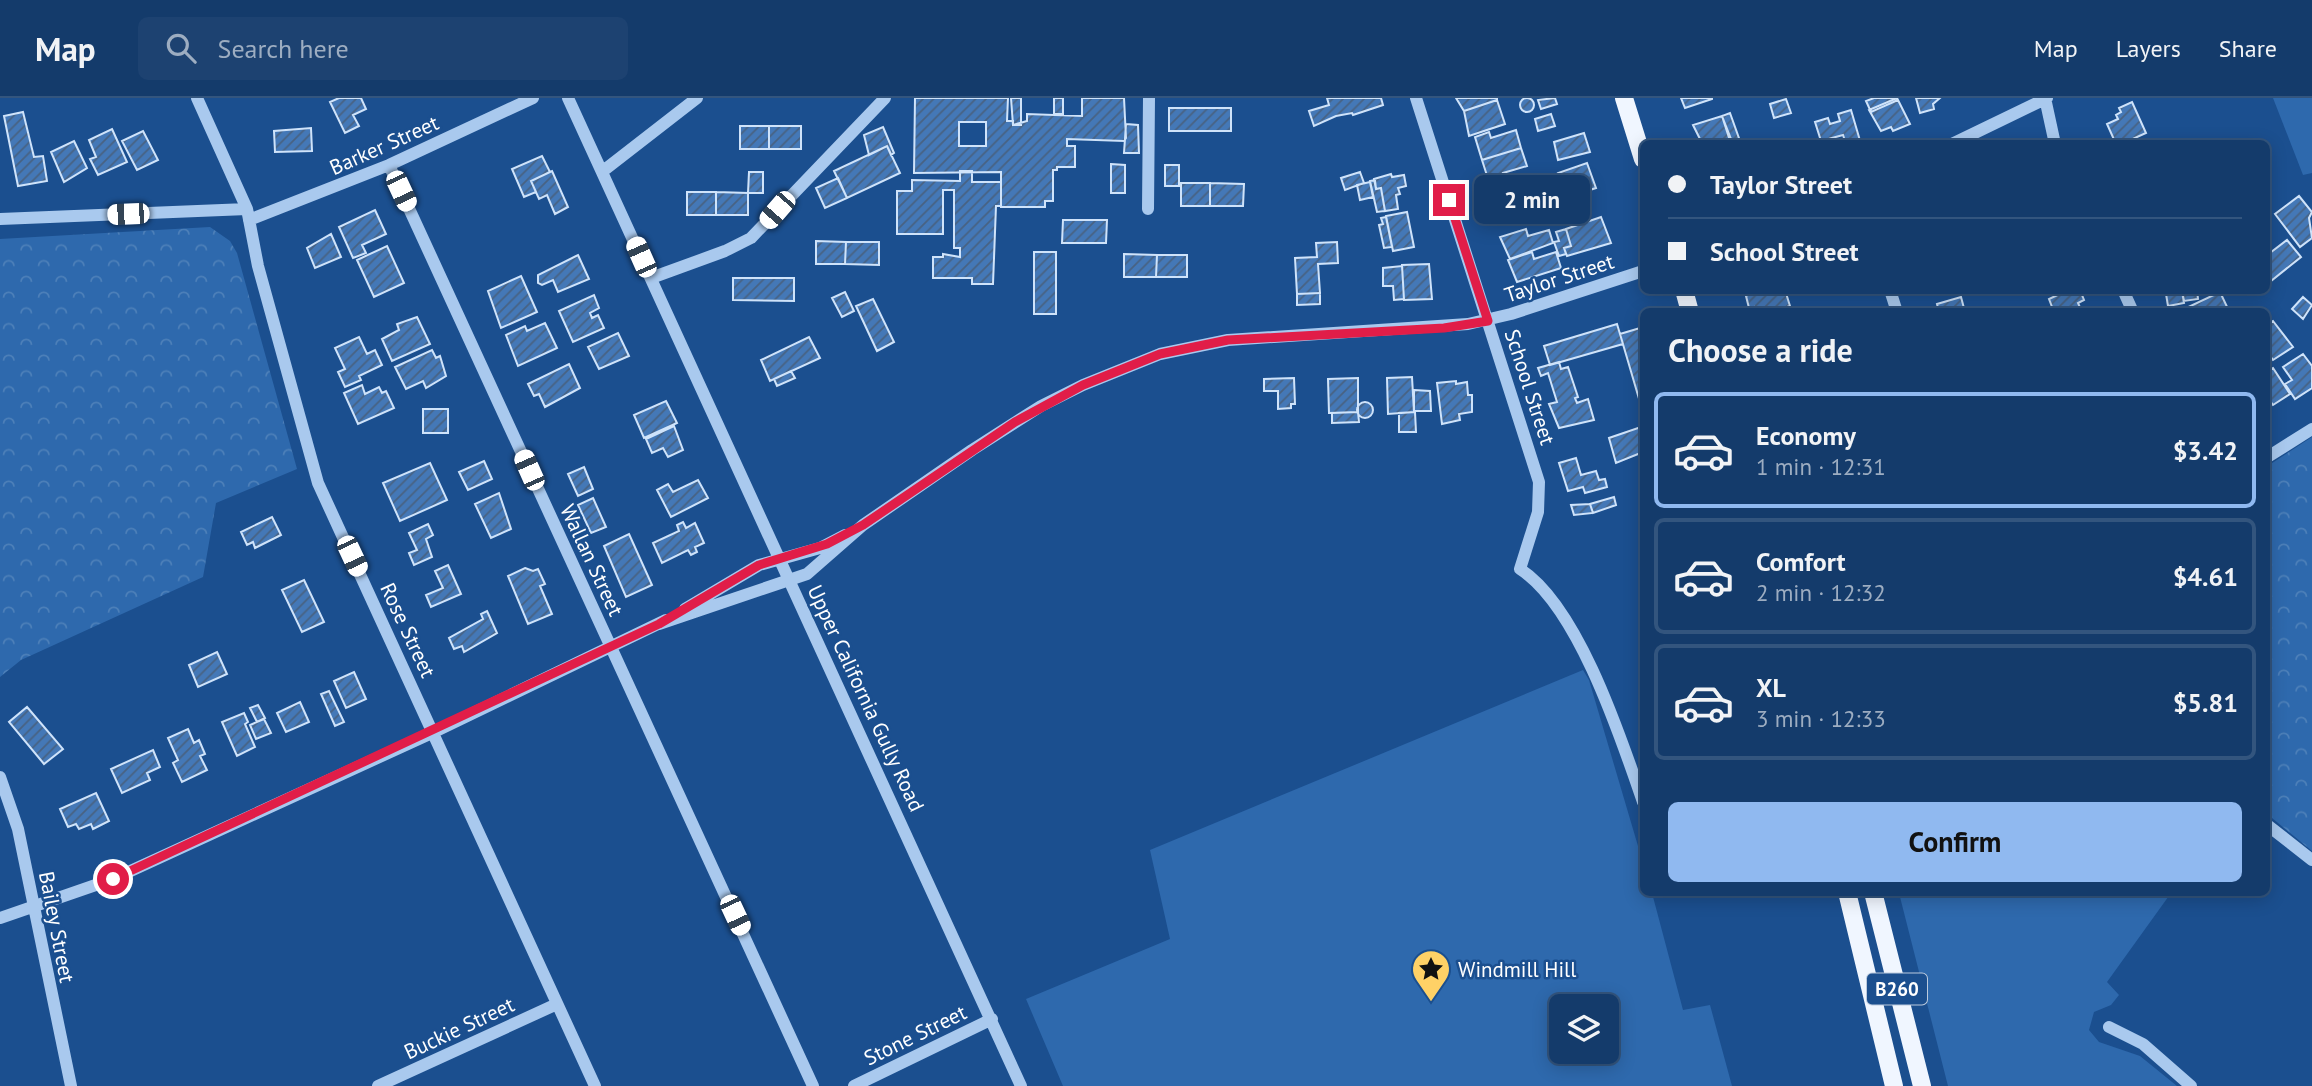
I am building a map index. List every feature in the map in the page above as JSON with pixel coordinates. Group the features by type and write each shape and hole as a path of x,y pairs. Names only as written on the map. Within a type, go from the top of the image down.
{"main road":[{"path":"1624,98 1640,149"},
{"name":"B260","path":"1848,896 1894,1086"},
{"name":"B260","path":"1874,896 1922,1086"}],"street":[{"name":"Rose Street","path":"197,98 248,215 312,467 596,1086"},
{"name":"Barker Street","path":"0,219 248,215 389,165 533,98"},
{"name":"Upper California Gully Road","path":"568,98 1021,1086"},
{"path":"603,172 697,98"},
{"path":"651,278 726,251 751,238 885,98"},
{"path":"1148,209 1149,98"},
{"name":"School Street","path":"1416,98 1541,491 1535,524 1520,569 1539,586 1558,611 1586,658 1609,707 1640,794"},
{"path":"1960,140 2046,98 2054,140"},
{"name":"Wallan Street","path":"389,165 813,1086"},
{"name":"Taylor Street","path":"0,918 113,879 611,648 659,624 759,565 820,548 863,525 1041,406 1126,365 1160,354 1228,340 1444,328 1488,321 1640,272"},
{"path":"2270,455 2312,429"},
{"name":"Taylor Street","path":"659,624 807,574 863,525"},
{"name":"Bailey Street","path":"0,777 13,808 71,1086"},
{"path":"2270,827 2312,860"},
{"name":"Buckie Street","path":"378,1086 557,1004"},
{"name":"Stone Street","path":"854,1086 992,1019"},
{"path":"2109,1027 2143,1044 2192,1086"}],"green space":[{"path":"2273,98 2312,98 2312,173 2303,175"},
{"path":"210,227 230,241 237,253 297,469 216,503 203,577 21,660 0,677 0,239"},
{"path":"2312,437 2312,851 2270,816 2270,464"},
{"path":"1583,670 1589,680 1640,853 1640,896 1653,896 1683,1010 1710,1005 1732,1086 1063,1086 1026,999 1170,939 1150,850"},
{"path":"1900,896 2169,896 2107,982 2119,995 2111,1005 2094,1012 2089,1030 2099,1042 2140,1056 2177,1086 1948,1086"}],"building":[{"path":"339,98 361,98 366,109 353,115 359,126 345,133 330,102"},
{"path":"915,98 1008,98 1007,121 1013,121 1013,125 1027,121 1027,114 1082,116 1082,98 1124,98 1124,141 1067,139 1067,146 1075,146 1075,167 1057,167 1057,170 1053,170 1053,201 1045,201 1045,207 1001,207 1001,172 914,173","holes":["959,122 986,122 986,146 959,146"]},
{"path":"1011,98 1021,98 1021,125 1013,125"},
{"path":"1054,98 1063,98 1063,114 1054,114"},
{"path":"1327,98 1381,98 1383,105 1353,115 1336,116 1314,126 1309,111 1329,105"},
{"path":"1456,98 1497,98 1497,100 1464,111"},
{"path":"1524,98 1530,98 1534,105 1530,112 1524,112 1520,108 1520,102"},
{"path":"1555,98 1557,104 1541,109 1538,100"},
{"path":"1681,98 1712,98 1712,99 1685,108"},
{"path":"1874,98 1898,100 1871,112 1866,101"},
{"path":"1897,98 1910,124 1893,131 1891,127 1881,131 1869,110"},
{"path":"1916,98 1940,98 1933,104 1934,109 1920,113"},
{"path":"1786,99 1791,113 1774,118 1770,104"},
{"path":"1497,100 1505,124 1469,136 1464,111"},
{"path":"2132,102 2146,133 2130,140 2114,140 2107,124 2118,119 2116,115 2121,112 2119,108"},
{"path":"1169,108 1231,108 1231,131 1169,131"},
{"path":"1851,110 1860,140 1845,140 1843,135 1821,140 1815,122 1828,118 1830,124 1840,121 1838,114"},
{"path":"23,112 34,157 43,156 47,181 18,186 4,116"},
{"path":"1730,113 1740,140 1731,140 1722,116"},
{"path":"1551,114 1555,126 1538,131 1535,119"},
{"path":"1722,116 1730,140 1700,140 1693,125"},
{"path":"1126,124 1138,125 1139,153 1124,153"},
{"path":"740,126 769,126 769,149 740,149"},
{"path":"769,126 801,126 801,149 769,149"},
{"path":"883,127 894,153 891,155 887,146 869,155 864,135"},
{"path":"311,128 312,151 275,152 274,131"},
{"path":"112,129 127,162 98,175 90,159 96,157 89,140"},
{"path":"1516,130 1521,148 1482,160 1475,137 1489,132 1491,138"},
{"path":"143,131 158,160 137,170 122,141"},
{"path":"1584,133 1590,152 1558,160 1554,142"},
{"path":"74,141 87,168 64,182 51,152"},
{"path":"887,146 900,173 847,198 834,171"},
{"path":"1521,148 1527,166 1503,173 1505,181 1490,185 1482,160"},
{"path":"542,156 550,172 531,181 536,192 524,197 512,169"},
{"path":"1587,163 1596,188 1561,199 1558,189 1563,187 1558,173"},
{"path":"1111,164 1125,165 1125,193 1111,193"},
{"path":"1165,165 1179,165 1179,186 1165,186"},
{"path":"552,171 568,207 555,214 547,195 539,199 531,181"},
{"path":"960,171 972,171 972,182 1001,182 1001,206 996,206 993,284 972,284 972,278 933,278 933,257 943,257 943,254 960,257 960,248 954,248 954,190 943,190 943,234 897,234 897,191 912,191 912,180 960,181"},
{"path":"749,172 763,172 763,193 748,193"},
{"path":"1360,172 1364,183 1345,190 1341,178"},
{"path":"1391,174 1392,177 1404,175 1406,186 1398,188 1398,209 1385,211 1381,188 1376,189 1374,179"},
{"path":"838,178 847,198 825,208 816,188"},
{"path":"1375,180 1376,189 1381,188 1385,211 1377,212 1370,181"},
{"path":"1370,182 1373,197 1360,200 1357,185"},
{"path":"1181,183 1210,183 1210,206 1181,206"},
{"path":"1210,183 1244,184 1243,206 1210,206"},
{"path":"687,192 716,192 716,215 687,215"},
{"path":"716,192 748,193 748,215 716,215"},
{"path":"2299,196 2312,212 2309,218 2312,238 2300,247 2275,214"},
{"path":"375,210 386,234 362,245 366,253 353,258 339,227"},
{"path":"1407,212 1414,247 1393,251 1386,216"},
{"path":"1386,217 1392,247 1384,248 1379,225 1383,224 1381,218"},
{"path":"1601,217 1611,243 1567,256 1564,248 1571,246 1566,229"},
{"path":"1063,220 1107,220 1106,243 1062,243"},
{"path":"1526,229 1528,236 1549,230 1553,243 1510,259 1500,237"},
{"path":"1566,229 1571,246 1564,248 1566,254 1559,256 1554,242 1559,241 1556,232"},
{"path":"331,234 341,257 315,268 307,248"},
{"path":"2287,240 2301,257 2271,281 2270,253"},
{"path":"816,241 846,242 845,264 816,264"},
{"path":"846,242 879,242 879,265 845,264"},
{"path":"1337,242 1338,263 1318,264 1320,293 1297,294 1295,258 1317,257 1316,243"},
{"path":"387,246 404,283 374,297 357,260"},
{"path":"1034,252 1056,252 1056,314 1034,314"},
{"path":"1532,252 1534,259 1556,252 1561,268 1517,282 1508,260"},
{"path":"1124,254 1157,255 1156,277 1124,277"},
{"path":"578,255 589,279 558,292 553,280 542,285 538,283 538,275"},
{"path":"1157,255 1187,255 1187,277 1156,277"},
{"path":"1429,264 1432,299 1404,300 1402,265"},
{"path":"1402,266 1404,299 1394,300 1393,286 1383,286 1383,268"},
{"path":"521,276 537,312 501,328 488,291"},
{"path":"733,278 794,278 794,301 733,300"},
{"path":"845,292 854,311 842,317 832,298"},
{"path":"1320,293 1320,304 1297,305 1297,294"},
{"path":"1786,294 1790,306 1749,308 1746,296"},
{"path":"2060,294 2082,294 2084,300 2078,303 2080,308 2052,308 2049,299"},
{"path":"2166,294 2182,294 2184,303 2168,306"},
{"path":"2183,294 2197,294 2198,299 2184,301"},
{"path":"2221,294 2228,308 2186,308"},
{"path":"594,295 599,308 590,313 592,318 598,315 604,328 573,342 559,311"},
{"path":"1961,297 1964,308 1938,308 1937,304"},
{"path":"2303,297 2312,305 2303,319 2292,309"},
{"path":"873,299 894,342 877,351 856,306"},
{"path":"417,317 430,344 392,361 382,339 399,330 397,324"},
{"path":"2273,321 2293,347 2273,360 2270,356 2270,323"},
{"path":"545,323 557,348 518,366 506,335 525,326 527,331"},
{"path":"1617,324 1623,344 1550,365 1544,346"},
{"path":"1640,328 1640,402 1620,334"},
{"path":"618,333 629,356 599,369 588,347"},
{"path":"359,337 367,354 375,350 382,365 359,376 361,380 345,387 338,372 345,369 335,348"},
{"path":"809,337 820,358 770,381 761,360"},
{"path":"432,350 436,358 440,356 446,376 426,388 423,381 406,389 395,367"},
{"path":"2303,354 2312,366 2312,388 2295,399 2285,384 2292,380 2283,367"},
{"path":"1559,362 1561,369 1568,367 1578,397 1575,398 1577,403 1588,399 1594,420 1559,428 1549,404 1557,402 1548,373 1541,376 1538,368"},
{"path":"569,364 580,388 545,407 539,394 534,396 528,384"},
{"path":"2273,368 2290,394 2273,405 2270,401 2270,370"},
{"path":"791,371 795,378 777,386 774,379"},
{"path":"1412,377 1414,412 1388,414 1387,378"},
{"path":"1294,378 1295,404 1291,404 1291,408 1278,409 1278,391 1264,391 1264,379"},
{"path":"1358,378 1358,412 1329,413 1328,379"},
{"path":"1456,381 1456,384 1467,382 1468,395 1472,395 1472,412 1459,414 1460,420 1442,424 1437,383"},
{"path":"362,385 365,394 379,387 382,393 386,391 394,408 358,424 344,393"},
{"path":"1414,390 1430,391 1431,411 1414,411"},
{"path":"666,401 677,423 644,438 634,415"},
{"path":"1365,402 1373,410 1365,418 1357,410"},
{"path":"423,409 448,409 448,433 423,433"},
{"path":"1358,412 1359,422 1332,423 1332,413"},
{"path":"1415,412 1416,432 1399,432 1399,413"},
{"path":"674,426 683,450 668,457 663,448 652,453 646,439"},
{"path":"1640,428 1640,453 1616,463 1609,438"},
{"path":"1576,458 1581,475 1596,471 1599,480 1605,479 1607,487 1585,493 1583,487 1568,491 1559,463"},
{"path":"484,461 492,479 468,490 459,472"},
{"path":"430,463 447,500 400,521 383,483"},
{"path":"584,467 593,489 578,496 568,474"},
{"path":"698,480 708,498 671,517 657,490 668,484 673,492"},
{"path":"499,493 511,529 491,538 475,504"},
{"path":"1614,497 1616,505 1593,513 1590,504"},
{"path":"593,498 606,527 591,533 578,505"},
{"path":"1590,504 1593,513 1574,515 1571,505"},
{"path":"272,517 281,535 255,548 253,542 247,545 241,532"},
{"path":"683,522 686,528 695,523 704,543 695,547 697,552 691,555 688,550 662,563 653,543 679,531 677,525"},
{"path":"428,524 433,535 426,539 432,557 414,565 409,553 417,550 409,533"},
{"path":"629,534 652,585 626,597 604,546"},
{"path":"448,565 461,594 431,607 426,595 443,588 435,571"},
{"path":"525,568 533,571 538,569 545,584 540,586 552,614 528,624 508,576"},
{"path":"304,580 324,622 302,632 282,590"},
{"path":"487,611 497,633 464,652 462,646 454,649 449,638 483,619 481,614"},
{"path":"217,652 227,674 198,687 189,665"},
{"path":"354,672 366,699 346,708 334,681"},
{"path":"329,691 344,722 335,726 321,694"},
{"path":"300,702 309,722 286,732 277,713"},
{"path":"258,705 265,718 257,722 250,708"},
{"path":"27,707 63,749 44,764 9,722"},
{"path":"244,713 248,722 245,724 255,747 237,756 222,722"},
{"path":"264,719 271,733 256,739 250,725"},
{"path":"188,729 194,743 199,740 205,754 200,756 207,770 182,782 173,763 178,760 168,738"},
{"path":"153,750 160,767 147,773 150,780 122,793 111,769"},
{"path":"96,793 109,821 93,829 91,824 79,829 76,824 68,827 60,809"}],"place":[{"name":"Windmill Hill","path":"1431,1003"}],"route":[{"path":"113,879 434,732 659,624 759,565 812,551 827,544 863,525 1041,406 1126,365 1194,345 1228,340 1444,328 1488,321 1449,200"}]}
